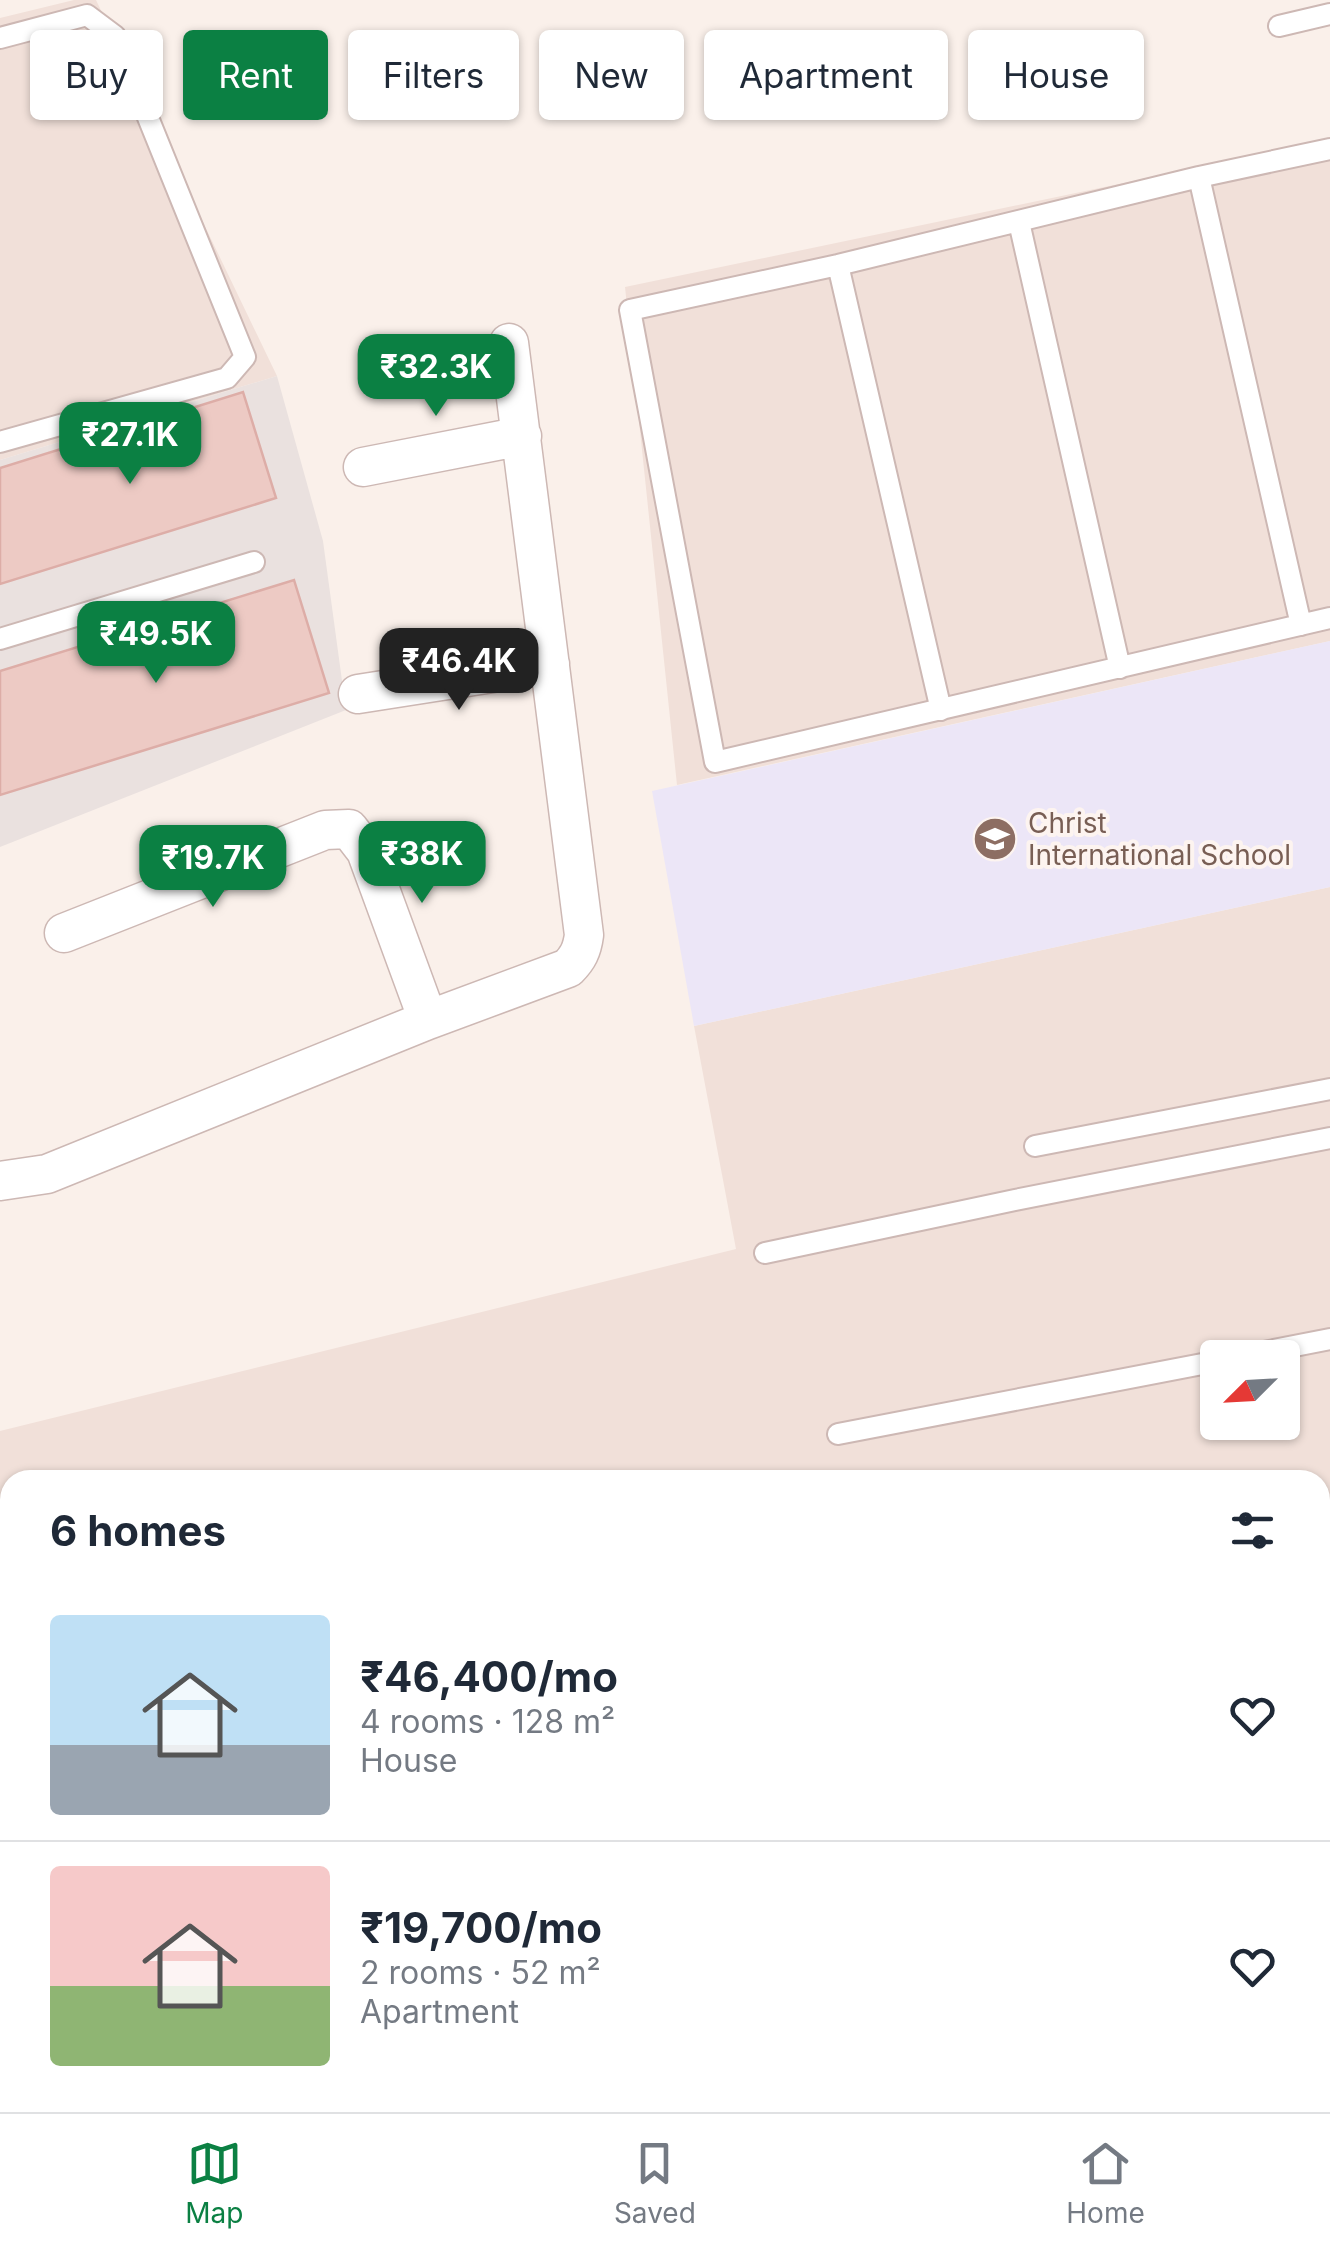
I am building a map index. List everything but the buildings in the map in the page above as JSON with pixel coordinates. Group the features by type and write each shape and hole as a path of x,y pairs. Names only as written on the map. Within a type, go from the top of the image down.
{"street":[{"path":"0,1182 47,1174 428,1020 568,968 576,960 584,936 509,342"},
{"path":"363,467 522,436"},
{"path":"358,694 550,664"},
{"path":"64,933 325,830 349,829 366,852 428,1020"}],"lane":[{"path":"1279,26 1330,14"},
{"path":"0,38 87,15 115,36 246,357 227,378 0,442"},
{"path":"1330,149 630,310 715,762 1330,618"},
{"path":"1199,178 1300,625"},
{"path":"1019,222 1120,668"},
{"path":"838,265 941,710"},
{"path":"0,639 254,562"},
{"path":"1035,1146 1330,1090"},
{"path":"765,1253 1330,1138"},
{"path":"1300,1345 1330,1339"},
{"path":"838,1434 1200,1364"}],"shaded area":[{"path":"74,0 96,0 110,30 30,30 30,120 154,120 277,376 0,460 0,18"},
{"path":"1330,140 1330,641 677,785 625,287"},
{"path":"277,376 323,541 346,710 0,847 0,460"},
{"name":"Christ International School","path":"1330,641 1330,887 694,1026 652,791"},
{"path":"1330,887 1330,1470 0,1470 0,1431 736,1249 694,1026"}],"place":[{"name":"Christ International School","path":"995,839"}]}
